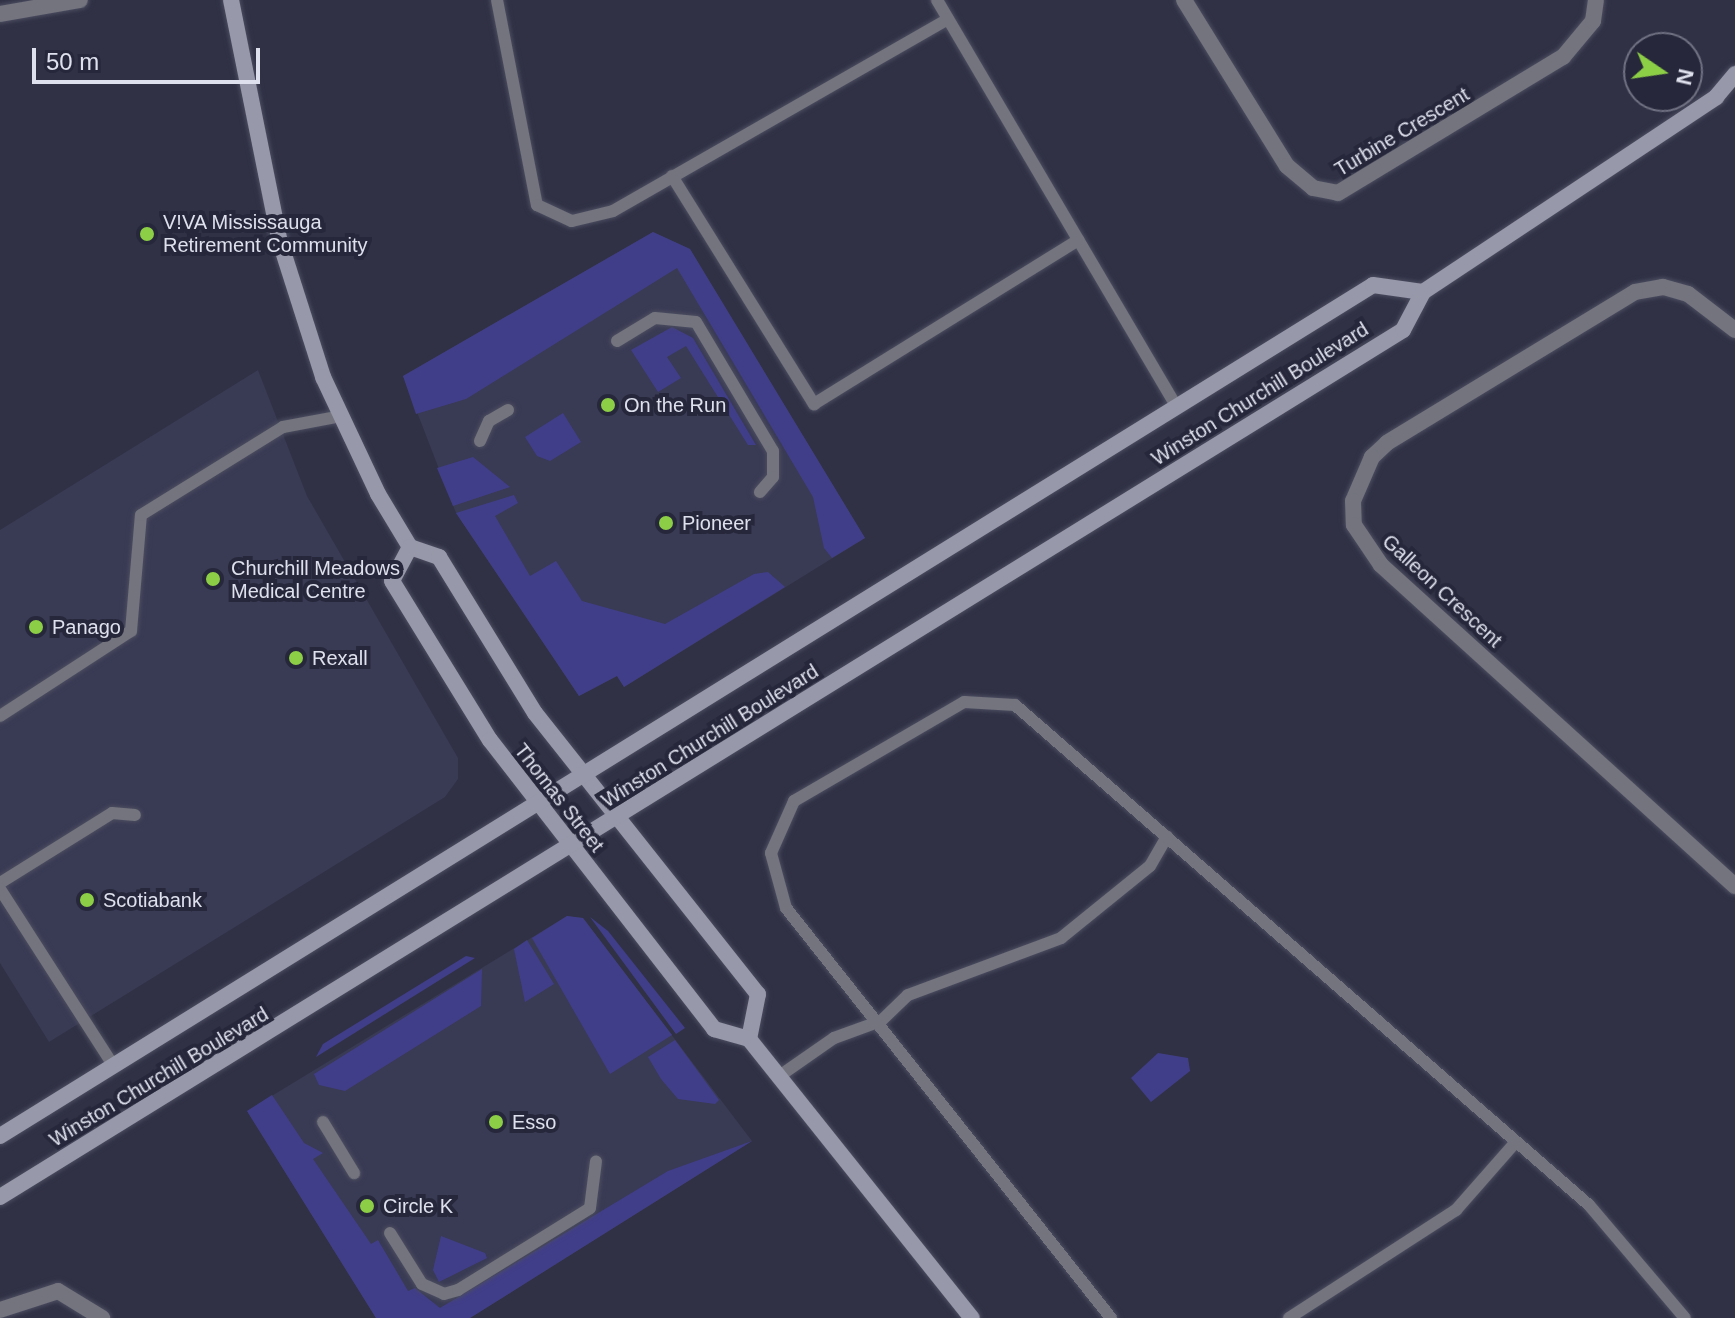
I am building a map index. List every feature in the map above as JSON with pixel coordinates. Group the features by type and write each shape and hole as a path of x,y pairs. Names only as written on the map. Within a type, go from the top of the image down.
{"main road":[{"path":"231,0 280,242 341,416 410,547"},
{"name":"Winston Churchill Boulevard","path":"0,1197 1403,330 1423,292 1716,97 1735,74"},
{"path":"1716,97 1735,96"},
{"name":"Winston Churchill Boulevard","path":"0,1136 1373,285 1423,292"},
{"name":"Thomas Street","path":"410,547 439,557 535,713 617,816 758,994 749,1039 714,1029 490,740 392,581 410,547"},
{"path":"749,1039 972,1318"}],"street":[{"path":"0,14 80,0"},
{"name":"Turbine Crescent","path":"1184,0 1287,166 1313,188 1338,193 1563,57 1593,21 1596,0"},
{"name":"Galleon Crescent","path":"1735,330 1688,294 1663,287 1635,292 1387,443 1372,457 1353,501 1354,525 1381,565 1735,886"},
{"path":"0,1310 58,1291 102,1318"}],"lane":[{"path":"497,0 537,205 572,221 613,211 948,19"},
{"path":"937,0 1176,406"},
{"path":"672,176 814,404 1078,240"},
{"path":"617,341 655,318 696,322 773,451 773,477 760,492"},
{"path":"480,441 489,421 508,410"},
{"path":"0,716 131,631 141,515 283,427 341,416"},
{"path":"1111,1318 881,1021 786,908 771,853 794,801 964,702 1015,705 1514,1144 1589,1205 1685,1318"},
{"path":"0,883 112,813 135,815"},
{"path":"778,1077 834,1038 881,1021 908,995 1061,938 1150,866 1167,837"},
{"path":"0,889 113,1065"},
{"path":"323,1122 354,1173"},
{"path":"1289,1318 1456,1210 1514,1144"},
{"path":"390,1233 422,1284 444,1294 458,1290 590,1208 596,1161"}],"shaded area":[{"path":"653,232 690,249 865,538 624,687 617,676 579,696 456,513 403,376"},
{"path":"653,232 690,249 865,538 832,558 824,548 813,497 677,268 466,399 416,414 403,376"},
{"path":"672,327 693,338 756,445 748,445 686,346 667,357 681,378 658,392 631,350"},
{"path":"258,370 307,496 458,758 458,779 445,797 49,1042 0,963 0,530"},
{"path":"563,413 581,442 550,461 537,456 525,437"},
{"path":"473,457 510,487 453,506 437,468"},
{"path":"514,495 518,503 495,516 530,576 556,561 582,601 665,624 754,574 768,572 785,587 624,687 617,676 579,696 456,513"},
{"path":"567,916 583,918 752,1141 470,1318 376,1318 247,1111"},
{"path":"567,916 583,918 672,1035 610,1074 532,938"},
{"path":"590,917 608,931 685,1028 676,1034"},
{"path":"527,940 554,984 525,1002 514,949"},
{"path":"466,956 475,958 316,1057 323,1044"},
{"path":"482,969 481,1006 345,1091 319,1085 314,1074"},
{"path":"675,1040 719,1100 715,1104 678,1099 661,1079 648,1057"},
{"path":"1158,1053 1188,1058 1190,1071 1151,1102 1131,1078"},
{"path":"272,1095 304,1143 323,1153 313,1159 371,1244 378,1240 408,1291 415,1288 440,1308 668,1171 752,1141 470,1318 376,1318 247,1111"},
{"path":"441,1236 485,1253 487,1258 439,1282 433,1270"}],"place":[{"name":"V!VA Mississauga Retirement Community","path":"147,234"},
{"name":"On the Run","path":"608,405"},
{"name":"Pioneer","path":"666,523"},
{"name":"Churchill Meadows Medical Centre","path":"213,579"},
{"name":"Panago","path":"36,627"},
{"name":"Rexall","path":"296,658"},
{"name":"Scotiabank","path":"87,900"},
{"name":"Esso","path":"496,1122"},
{"name":"Circle K","path":"367,1206"}]}
